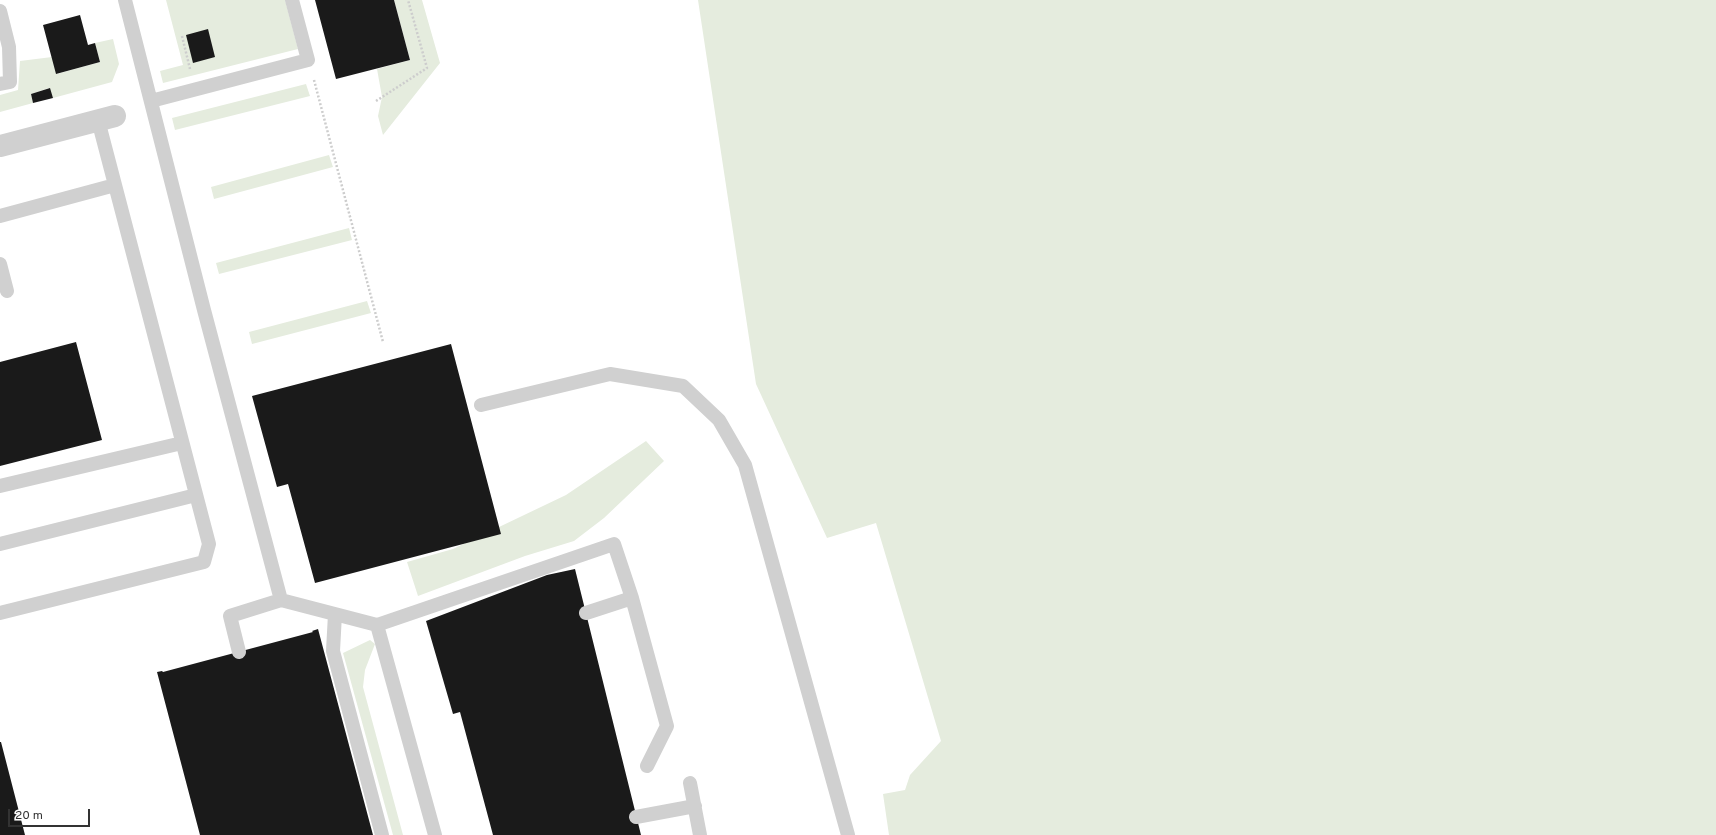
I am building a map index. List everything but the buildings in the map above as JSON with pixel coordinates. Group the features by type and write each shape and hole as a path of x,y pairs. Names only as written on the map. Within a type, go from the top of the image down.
{"street":[{"path":"0,146 107,118"}],"lane":[{"path":"125,0 206,318 281,600"},
{"path":"151,101 308,60 292,0"},
{"path":"0,11 9,47 10,82 0,84"},
{"path":"0,613 204,562 208,544 115,185 107,118"},
{"path":"0,216 115,185"},
{"path":"0,264 7,291"},
{"path":"482,405 610,374 683,386 719,420 745,465 848,835"},
{"path":"0,486 182,444"},
{"path":"0,544 196,495"},
{"path":"239,652 230,616 281,600 377,625 614,544 632,598 667,726 647,766"},
{"path":"586,613 632,598"},
{"path":"335,614 333,651 382,835"},
{"path":"377,625 434,835"},
{"path":"690,783 700,835"},
{"path":"636,817 695,806"}],"path":[{"path":"376,101 426,68 408,0"},
{"path":"182,36 196,89"},
{"path":"308,60 383,342"}],"shaded area":[{"path":"166,0 285,0 298,49 163,83 160,71 183,65"},
{"path":"394,0 422,0 440,63 383,135 378,116 382,97 377,69 410,60"},
{"path":"698,0 1716,0 1716,835 889,835 883,794 905,790 910,775 941,741 876,523 827,538 756,384"},
{"path":"113,39 119,64 112,82 53,98 49,88 31,94 33,103 0,112 0,95 18,90 20,61 52,57 57,74 100,62 95,43"},
{"path":"306,84 310,96 175,130 172,118"},
{"path":"329,155 333,167 214,199 211,187"},
{"path":"349,228 352,240 219,274 216,263"},
{"path":"367,301 371,313 252,344 249,332"},
{"path":"646,441 664,461 604,518 574,541 525,556 418,596 407,562 453,549 566,495"},
{"path":"370,640 375,644 365,670 363,687 403,835 393,835 343,653"}]}
